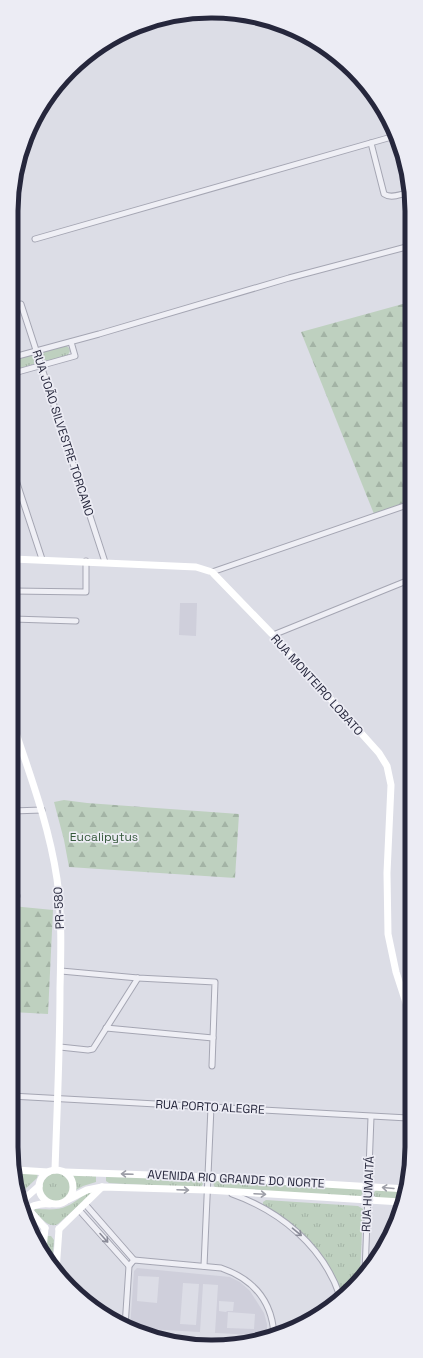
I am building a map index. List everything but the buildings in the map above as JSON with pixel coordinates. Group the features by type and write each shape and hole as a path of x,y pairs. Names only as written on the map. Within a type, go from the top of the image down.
{"main road":[{"path":"18,559 196,567 212,572"},
{"name":"RUA MONTEIRO LOBATO","path":"212,572 273,635 379,753 387,766 390,786 387,873 388,934 396,972 405,1000"},
{"name":"PR-580","path":"18,739 42,810 52,849 60,909 60,1047 55,1170"},
{"path":"20,1170 48,1172 55,1170 65,1172 72,1180 73,1184 74,1190 69,1199 62,1204 34,1205 28,1209"},
{"path":"48,1172 40,1180 39,1186 41,1196 44,1200 53,1204"},
{"name":"AVENIDA RIO GRANDE DO NORTE","path":"65,1172 208,1177 400,1188"},
{"path":"57,1262 59,1229 102,1187 102,1173"},
{"path":"25,1199 39,1186"},
{"name":"AVENIDA RIO GRANDE DO NORTE","path":"69,1199 87,1190 102,1187 207,1190 397,1202"},
{"path":"30,1214 44,1228 59,1229"},
{"path":"43,1242 44,1228"}],"street":[{"path":"35,239 390,137"},
{"path":"371,143 384,194 387,196 392,196 404,193"},
{"path":"18,356 71,342 289,278 405,247"},
{"name":"RUA JOÃO SILVESTRE TORCANO","path":"21,304 105,562"},
{"path":"18,372 75,356 71,342"},
{"path":"18,486 42,559"},
{"path":"212,572 405,506"},
{"path":"18,591 86,592 86,561"},
{"path":"273,635 405,582"},
{"path":"18,619 76,621"},
{"path":"18,810 42,810"},
{"path":"61,971 138,978 215,982 212,1066"},
{"path":"60,1047 88,1050 93,1049 138,978"},
{"path":"106,1028 213,1038"},
{"name":"RUA PORTO ALEGRE","path":"18,1096 405,1118"},
{"path":"204,1266 211,1107"},
{"name":"RUA HUMAITÁ","path":"364,1265 371,1117"},
{"path":"227,1192 259,1206 286,1223 302,1236 324,1261 339,1292"},
{"path":"85,1204 134,1260 221,1268 233,1272 251,1284 264,1300 270,1311 273,1330"},
{"path":"79,1210 128,1266"},
{"path":"125,1320 128,1266 134,1260"}],"shaded area":[{"path":"180,603 197,603 196,636 179,635"},
{"path":"137,1268 230,1277 240,1282 250,1291 264,1313 267,1324 267,1332 253,1335 215,1333 218,1285 203,1284 200,1332 211,1333 147,1329 130,1322 134,1271","holes":["138,1276 159,1277 157,1303 137,1301","183,1283 199,1284 196,1325 180,1324","219,1301 234,1302 233,1311 219,1311","228,1312 255,1314 254,1329 227,1328"]}],"green space":[{"path":"405,303 405,504 374,514 301,332"},
{"path":"66,345 70,351 68,355 47,361 44,360 42,356 43,352"},
{"path":"31,355 35,357 36,361 34,364 18,369 18,359"},
{"name":"Eucalipytus","path":"64,800 239,814 235,878 69,867 54,802"},
{"path":"18,907 53,910 48,1014 18,1012"},
{"path":"20,1172 38,1173 37,1178 24,1191"},
{"path":"57,1173 68,1177 72,1188 68,1199 57,1203 46,1199 42,1188 46,1177"},
{"path":"72,1174 96,1176 96,1182 76,1190 75,1180"},
{"path":"106,1176 200,1179 203,1184 198,1188 109,1183 106,1181"},
{"path":"215,1180 360,1189 363,1193 360,1197 216,1188 213,1182"},
{"path":"376,1190 399,1191 398,1199 376,1198 373,1194"},
{"path":"89,1192 94,1192 58,1224 48,1224 34,1211 35,1209 63,1208"},
{"path":"266,1200 358,1206 363,1209 360,1270 341,1290 336,1279 320,1253 300,1232 263,1205 263,1202"},
{"path":"47,1236 51,1236 54,1240 53,1256 45,1245"}]}
